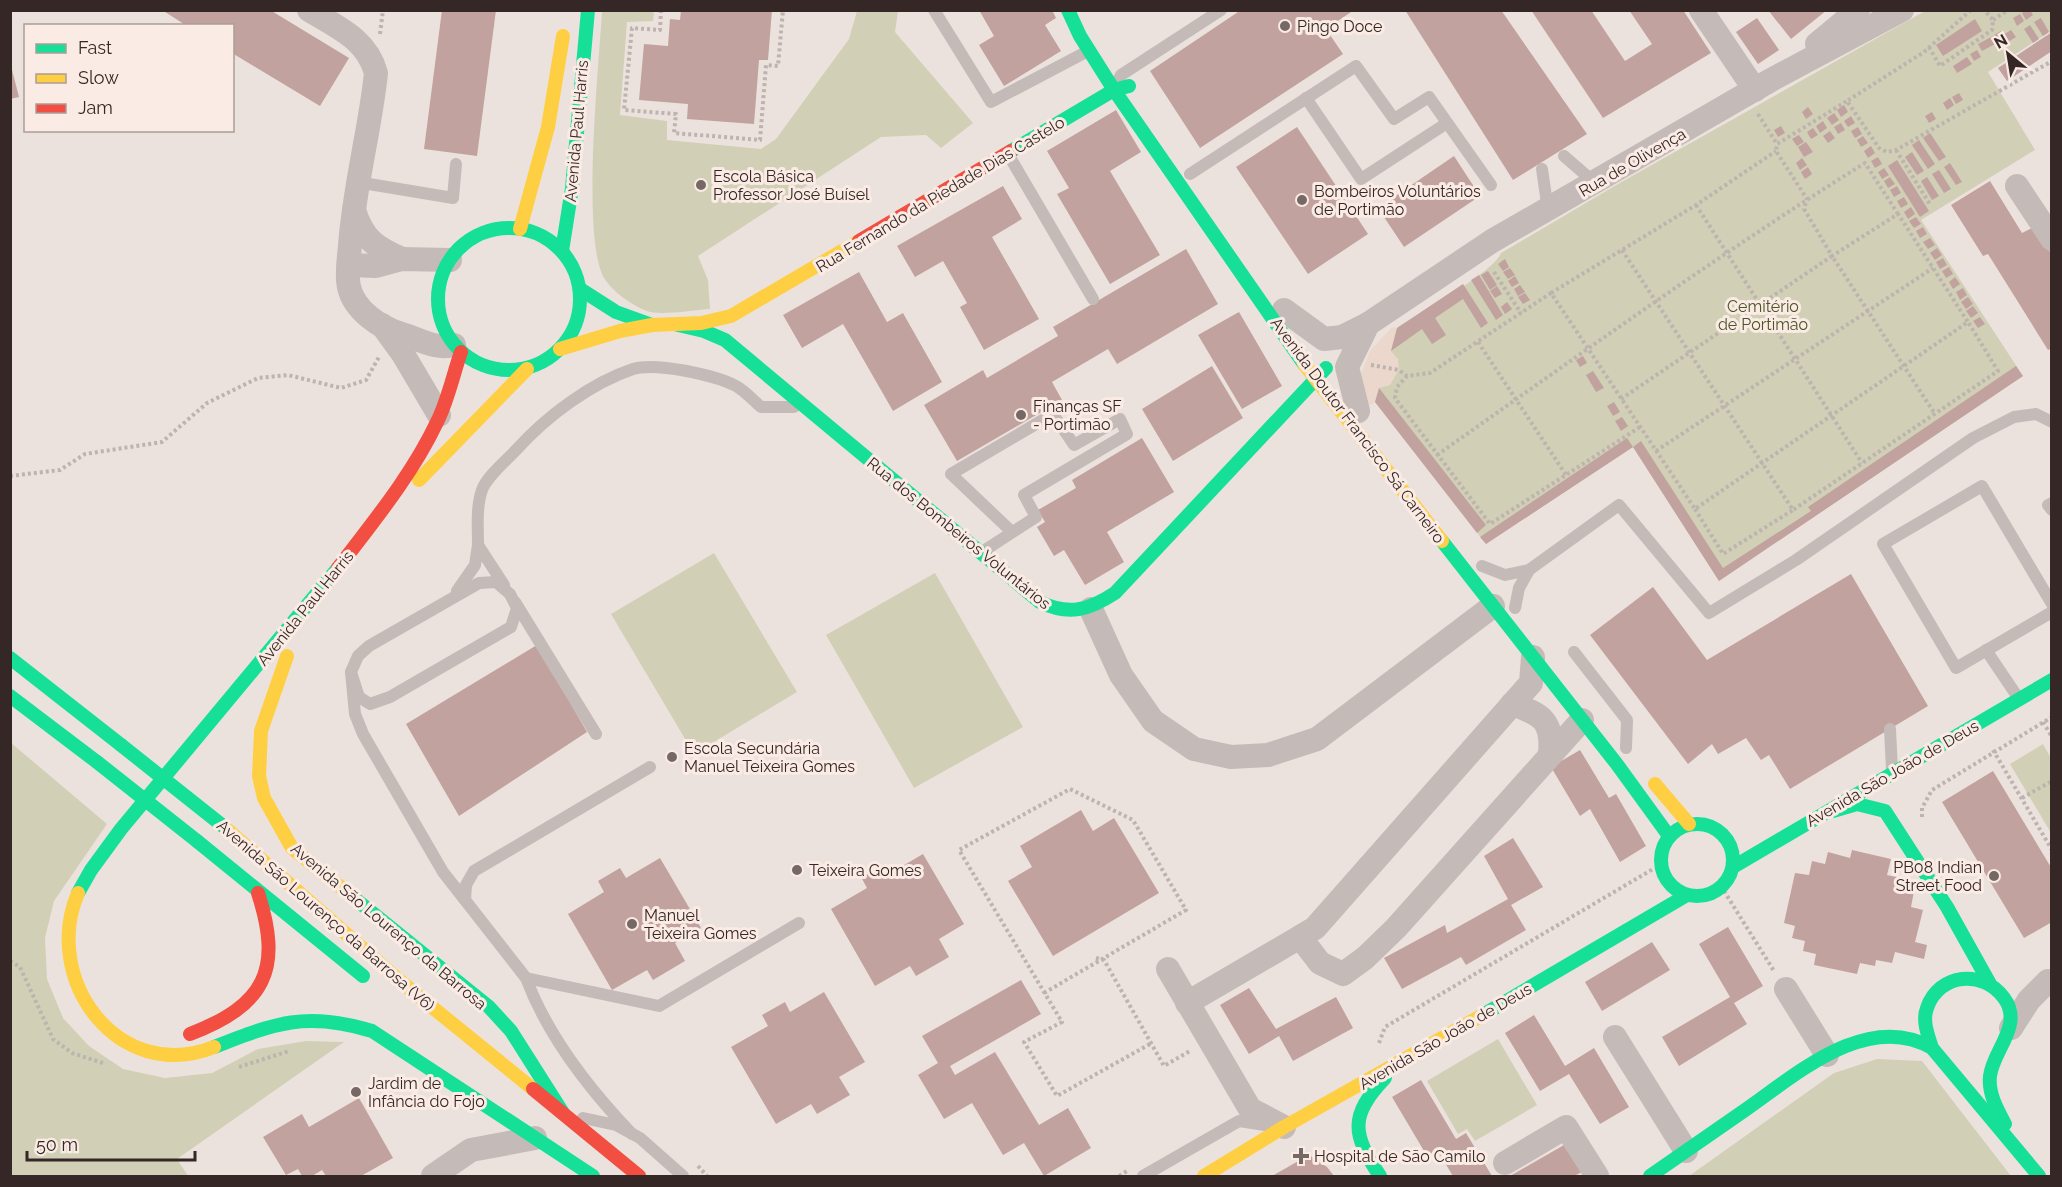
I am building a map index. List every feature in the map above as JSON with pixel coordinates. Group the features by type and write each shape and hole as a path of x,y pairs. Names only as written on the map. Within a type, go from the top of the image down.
{"street":[{"path":"309,10 345,31 371,56 376,73 353,206 348,281 352,295 371,318 382,326 432,345 458,348"},
{"name":"Avenida Paul Harris","path":"562,251 572,188 588,10"},
{"name":"Avenida Doutor Francisco Sá Carneiro","path":"1068,10 1114,90 1349,411 1510,611"},
{"path":"1076,10 1121,75"},
{"path":"1701,10 1755,90"},
{"path":"1779,77 1858,10"},
{"name":"Rua de Olivença","path":"1368,324 1492,241 1755,90 1902,10"},
{"name":"Avenida Paul Harris","path":"519,229 548,127 560,71 565,21"},
{"name":"Rua Fernando da Piedade Dias Castelo","path":"678,325 731,316 752,306 1114,90 1133,91 1121,75"},
{"path":"2017,186 2052,239"},
{"path":"353,206 360,229 375,246 402,259"},
{"path":"560,350 579,315 580,289 574,269 562,251 549,240 519,229 488,231 467,243 450,260 442,274 438,305 441,321 458,348 489,368 508,371 527,369 545,361 560,350 601,335 652,326 678,325"},
{"name":"Avenida Doutor Francisco Sá Carneiro","path":"1244,253 1307,343"},
{"path":"349,265 376,266 402,259 450,260"},
{"path":"580,289 597,297 615,312 652,326"},
{"path":"752,306 738,324 737,337 755,366"},
{"path":"1284,310 1324,339 1342,338 1368,324"},
{"path":"1368,324 1320,369 1142,566 1115,593 1090,609 1120,675 1154,721 1194,749 1231,757 1268,755 1317,739 1510,611"},
{"path":"1280,415 1319,398 1349,411 1347,368 1368,324"},
{"name":"Rua dos Bombeiros Voluntários","path":"678,325 704,331 724,340 1040,602 1056,610 1090,609"},
{"path":"382,326 403,354 439,415"},
{"name":"Avenida Paul Harris","path":"458,348 435,428 394,493 329,579 112,842 80,888 72,905 66,945 69,966 84,1001 94,1016 123,1040 144,1050 191,1055 226,1044 262,1027 294,1021 322,1020 350,1024 372,1031 394,1044 535,1138 599,1173"},
{"name":"Avenida Paul Harris","path":"336,594 423,475 527,369"},
{"name":"Avenida Doutor Francisco Sá Carneiro","path":"1349,411 1430,502"},
{"name":"Avenida Doutor Francisco Sá Carneiro","path":"1478,561 1510,611 1533,657 1669,836"},
{"name":"Avenida São Lourenço da Barrosa","path":"258,692 290,652 263,712 257,740 264,799 273,822 292,848 489,1007 511,1031 563,1113"},
{"path":"1188,1004 1315,928 1531,683 1533,657"},
{"name":"Avenida São Lourenço da Barrosa (V6)","path":"10,658 223,826 400,981 639,1176"},
{"name":"Avenida São João de Deus","path":"1733,867 2052,680"},
{"name":"Avenida São Lourenço da Barrosa (V6)","path":"10,696 197,841 258,893 376,986"},
{"path":"1512,704 1538,714 1547,723 1552,736 1550,755"},
{"path":"1300,937 1320,963 1343,974 1365,958 1404,920 1582,720"},
{"path":"1613,732 1689,824"},
{"path":"1897,770 1885,789 1885,811 2008,1007 2011,1028"},
{"path":"150,822 185,779"},
{"path":"1826,813 1857,804 1885,811"},
{"path":"1689,824 1713,826 1727,839 1734,855 1733,867 1721,887 1705,895 1687,895 1676,890 1667,881 1660,858 1669,836 1689,824"},
{"path":"1727,839 1758,839 1807,824"},
{"path":"1614,937 1651,903 1667,881"},
{"path":"176,1034 187,1035 219,1025 241,1009 256,993 267,971 271,946 269,921 258,893"},
{"name":"Avenida São João de Deus","path":"1204,1176 1276,1131 1400,1064 1687,895"},
{"path":"1168,969 1250,1109 1276,1131 1310,1128"},
{"path":"2039,1176 1935,1051 1925,1035 1923,1020 1926,1005 1935,992 1946,983 1961,978 1976,978 1993,986 2020,990 2050,980"},
{"path":"2018,1149 1996,1107 1990,1073 1999,1052 2007,1041 2011,1028 2029,1000 2050,980"},
{"path":"1786,990 1827,1055"},
{"path":"1615,1037 1686,1151"},
{"path":"1650,1176 1827,1055 1870,1039 1922,1040 1935,1051 1969,1065 1999,1052"},
{"path":"1362,1149 1357,1140 1356,1119 1368,1095 1400,1064"},
{"path":"1359,1087 1341,1104 1344,1125 1380,1176"},
{"path":"1505,1163 1566,1127 1597,1176"},
{"path":"433,1176 471,1150 535,1138"},
{"path":"588,1155 599,1173"}],"lane":[{"path":"933,10 991,102 1089,50"},
{"path":"1114,90 1121,75 1221,10"},
{"path":"1190,174 1356,66 1394,119 1429,97 1491,185"},
{"path":"1306,98 1361,179 1447,123"},
{"path":"1008,154 1094,299"},
{"path":"1564,156 1595,183"},
{"path":"357,182 453,198 456,165"},
{"path":"1542,169 1548,210"},
{"path":"446,602 467,579 475,565 482,489 528,437 562,409 603,383 635,368 688,372 737,386 761,407 805,407"},
{"path":"981,553 1036,517 1024,495 1127,434 1120,419 1074,445 1053,414 951,474 1012,532"},
{"path":"1510,611 1519,588 1530,570 1619,505 1709,613 1796,560 1973,438 2014,417 2036,414 2052,422"},
{"path":"2052,604 2046,584 1982,486 1883,544 1956,668 2052,612"},
{"path":"2052,503 2048,505 2052,510"},
{"path":"478,545 596,734"},
{"path":"1478,561 1505,575 1530,570"},
{"path":"351,672 359,697 370,704 390,697 511,627 517,608 510,594 496,582 479,583 369,646 358,656 351,672 355,714 363,734 443,872 526,978 536,1005 567,1055 632,1134"},
{"path":"1986,650 2019,699"},
{"path":"1574,652 1627,720 1626,748"},
{"path":"1890,729 1897,770"},
{"path":"465,900 466,885 474,871 650,767"},
{"path":"526,978 659,1006 799,923"},
{"path":"563,1113 616,1125 632,1134 683,1176"},
{"path":"1143,1176 1239,1121 1276,1131"}],"path":[{"path":"661,10 660,30 632,28 624,110 676,114 674,133 760,140 766,65 778,66 783,10"},
{"path":"1777,144 1929,47 1971,10"},
{"path":"1929,47 1940,66 1992,30 1993,20 1984,10"},
{"path":"1993,20 2008,10"},
{"path":"1847,101 1879,148 1887,152 1896,150 2052,61"},
{"path":"1758,114 1777,144 1776,151 1807,199 1804,209 1935,414"},
{"path":"1896,150 1931,206"},
{"path":"1640,427 1490,524 1395,398 1397,387 1407,376 1430,373 1551,293 1696,205 1776,151"},
{"path":"1437,455 1587,348 1807,199 1865,163 1998,371 1793,510 1723,554 1695,509 1587,348 1551,293"},
{"path":"1696,205 1862,463"},
{"path":"1621,399 1898,214"},
{"path":"1622,250 1793,510"},
{"path":"1656,451 1933,268"},
{"path":"1494,272 1521,313"},
{"path":"1695,509 1968,322"},
{"path":"1478,342 1566,475"},
{"path":"10,476 60,470 85,454 162,442 207,403 258,378 288,375 341,388 366,380 382,352"},
{"path":"1399,370 1407,376"},
{"path":"1932,790 2052,717"},
{"path":"1979,722 1994,752 2052,850"},
{"path":"2043,722 2052,737"},
{"path":"2022,798 2052,781"},
{"path":"1044,993 1186,910 1133,820 1070,789 958,850 1044,993 1062,1022 1024,1042 1057,1096 1150,1044"},
{"path":"1372,1047 1382,1041 1385,1027 1653,869"},
{"path":"1721,887 1786,990"},
{"path":"1096,958 1104,960 1164,1066 1209,1041"},
{"path":"1119,1176 1128,1171"}],"green space":[{"name":"Escola Básica Professor José Buísel","path":"602,11 654,11 653,21 627,22 620,115 667,121 667,140 761,149 776,139 849,39 857,11 898,11 895,32 973,123 941,148 926,135 881,137 698,256 708,280 710,309 668,313 647,311 629,302 612,288 604,278 597,257 592,189"},
{"name":"Cemitério de Portimão","path":"1925,11 2051,11 2051,31 1988,72 2035,150 1921,220 2023,376 1719,581 1633,447 1486,544 1375,402 1397,328 1470,282 1501,253 1618,184"},
{"path":"714,553 797,692 694,754 611,614"},
{"path":"935,573 1023,727 914,788 826,635"},
{"path":"10,742 107,824 54,901 45,938 47,979 63,1018 89,1046 123,1069 165,1078 212,1073 258,1049 306,1041 344,1042 177,1159 188,1176 11,1176"},
{"path":"2043,744 2051,758 2051,833 2010,764"},
{"path":"1498,1039 1537,1105 1475,1141 1467,1129 1458,1134 1427,1081"},
{"path":"1877,1059 1922,1061 2011,1176 1689,1176 1834,1073"}],"shaded area":[{"path":"1392,327 1397,328 1391,351 1398,359 1399,370 1390,385 1379,388 1375,402 1370,405 1363,396 1360,377 1370,351"}],"building":[{"path":"162,10 270,10 349,58 320,106 234,54 234,24 184,24"},
{"path":"442,10 496,10 477,156 424,149"},
{"path":"681,10 772,10 768,60 759,60 754,124 687,119 688,104 639,100 644,44 668,46 670,19 680,20"},
{"path":"979,10 1052,10 1056,18 1045,25 1061,51 1004,86 979,45 994,36"},
{"path":"1241,10 1354,10 1326,29 1343,54 1200,148 1150,71"},
{"name":"Pingo Doce","path":"1405,10 1501,10 1587,134 1513,180"},
{"path":"1531,10 1591,10 1625,61 1652,44 1629,10 1683,10 1711,53 1603,118"},
{"path":"1768,10 1827,10 1791,39"},
{"path":"2030,10 2033,15 2026,20 2022,13"},
{"path":"2020,14 2024,21 2017,26 2013,18"},
{"path":"1757,18 1779,50 1758,64 1736,32"},
{"path":"2041,18 2049,32 2043,36 2034,22"},
{"path":"1975,19 1982,31 1943,56 1936,45"},
{"path":"2030,25 2039,39 2033,43 2024,29"},
{"path":"2011,30 2016,37 2008,42 2006,37 1998,42 1994,35 2001,31 2003,35"},
{"path":"2052,32 2052,51 2007,81 1998,68"},
{"path":"1993,36 1997,43 1982,51 1978,44"},
{"path":"1977,50 1981,57 1974,61 1970,54"},
{"path":"1967,57 1972,64 1957,73 1953,66"},
{"path":"10,62 19,97 10,99"},
{"path":"1959,93 1963,100 1956,104 1952,97"},
{"path":"1950,98 1954,105 1947,110 1943,103"},
{"path":"1844,105 1848,112 1841,117 1837,110"},
{"path":"1808,107 1813,114 1806,119 1802,112"},
{"path":"1116,110 1141,152 1110,171 1160,255 1110,284 1057,194 1069,188 1047,151"},
{"path":"1932,112 1936,119 1929,123 1925,116"},
{"path":"1834,113 1839,120 1832,125 1827,118"},
{"path":"1851,116 1855,123 1848,127 1844,121"},
{"path":"1823,121 1827,128 1820,133 1816,126"},
{"path":"1841,123 1845,130 1838,134 1834,127"},
{"path":"1781,126 1785,133 1778,137 1774,130"},
{"name":"Bombeiros Voluntários de Portimão","path":"1297,127 1368,234 1308,274 1236,167"},
{"path":"1858,127 1862,134 1855,138 1851,131"},
{"path":"1813,128 1818,135 1811,139 1807,132"},
{"path":"1830,131 1835,138 1828,143 1823,136"},
{"path":"1930,133 1946,157 1939,161 1923,138"},
{"path":"1799,135 1804,142 1797,146 1792,139"},
{"path":"1863,136 1868,143 1861,147 1857,140"},
{"path":"1919,140 1935,164 1928,169 1912,145"},
{"path":"1806,142 1813,152 1804,157 1798,147"},
{"path":"1871,146 1875,153 1868,158 1864,151"},
{"path":"1912,152 1924,171 1917,175 1905,157"},
{"path":"1454,156 1480,196 1404,247 1378,208"},
{"path":"1878,157 1882,164 1875,168 1871,161"},
{"path":"1802,158 1807,165 1800,170 1796,163"},
{"path":"1897,160 1929,211 1920,217 1888,166"},
{"path":"1950,163 1962,182 1956,185 1944,167"},
{"path":"1808,167 1812,174 1805,179 1801,172"},
{"path":"1884,168 1889,175 1882,179 1878,172"},
{"path":"1939,170 1951,189 1944,193 1932,174"},
{"path":"1890,177 1895,184 1888,188 1884,181"},
{"path":"1927,177 1939,196 1932,200 1921,181"},
{"path":"1990,181 2022,233 2034,227 2052,255 2052,348 2048,350 1988,254 1983,256 1951,205"},
{"path":"1003,186 1022,219 992,237 1039,319 984,350 960,307 967,303 943,261 915,277 897,246"},
{"path":"1897,186 1901,193 1894,197 1890,190"},
{"path":"1904,197 1908,204 1901,208 1897,201"},
{"path":"1911,207 1915,214 1908,219 1904,212"},
{"path":"1916,217 1921,224 1914,228 1909,221"},
{"path":"1923,227 1927,234 1920,238 1916,231"},
{"path":"1930,238 1935,245 1928,249 1923,242"},
{"path":"1937,248 1942,255 1935,260 1930,253"},
{"path":"1186,249 1218,304 1117,364 1108,349 1052,382 1062,400 957,461 924,405 983,370 987,378 1058,336 1053,327"},
{"path":"1943,258 1947,265 1940,269 1936,262"},
{"path":"1505,259 1509,267 1503,271 1498,264"},
{"path":"1949,267 1953,274 1946,278 1942,271"},
{"path":"1510,268 1515,275 1508,279 1503,272"},
{"path":"1488,271 1497,285 1490,290 1481,275"},
{"path":"859,272 887,322 903,313 942,382 893,411 843,324 802,348 783,315"},
{"path":"1479,275 1503,315 1496,320 1471,280"},
{"path":"1515,276 1519,283 1512,287 1508,281"},
{"path":"1955,277 1960,284 1953,289 1949,282"},
{"path":"1463,284 1488,323 1481,328 1463,299 1435,318 1446,335 1432,344 1422,329 1391,351 1397,328"},
{"path":"1520,285 1525,292 1518,296 1514,289"},
{"path":"1497,286 1502,294 1495,298 1490,291"},
{"path":"1963,288 1967,295 1960,300 1956,292"},
{"path":"1525,293 1530,300 1523,304 1518,297"},
{"path":"1968,297 1973,304 1966,309 1961,302"},
{"path":"1507,302 1512,309 1505,314 1501,307"},
{"path":"1973,306 1978,313 1971,318 1966,311"},
{"path":"1239,312 1282,386 1242,409 1198,335"},
{"path":"1980,317 1985,324 1978,328 1973,321"},
{"path":"1583,356 1587,363 1580,367 1576,360"},
{"path":"1212,366 1243,418 1173,461 1142,409"},
{"path":"2016,366 2023,376 1719,581 1633,447 1641,441 1723,568 1811,511 1808,507"},
{"path":"1593,371 1604,388 1596,392 1586,375"},
{"path":"1379,388 1486,525 1477,533 1375,402"},
{"path":"1614,402 1620,412 1613,416 1607,406"},
{"path":"1622,417 1628,426 1621,431 1615,421"},
{"path":"1142,438 1174,492 1107,532 1124,562 1085,585 1064,550 1054,556 1037,527 1045,522 1038,510 1076,488 1072,480"},
{"path":"1627,438 1633,447 1486,544 1480,537"},
{"path":"1851,574 1928,706 1790,789 1769,755 1761,760 1746,738 1718,754 1712,744 1688,764 1590,635 1653,587 1707,660"},
{"path":"537,645 587,732 459,816 406,724"},
{"path":"1580,750 1609,798 1616,794 1646,846 1620,862 1590,809 1580,816 1551,767"},
{"path":"1993,771 2052,869 2052,922 2024,938 1942,802"},
{"path":"1081,810 1093,831 1114,818 1159,893 1053,956 1008,881 1032,867 1020,846"},
{"path":"1513,838 1543,887 1511,905 1526,930 1466,965 1461,957 1402,989 1384,958 1445,925 1447,933 1508,899 1484,856"},
{"path":"1852,850 1891,859 1887,875 1901,878 1899,888 1914,891 1911,907 1923,910 1915,942 1927,945 1924,959 1895,952 1892,963 1876,960 1875,966 1860,963 1857,974 1814,965 1816,954 1803,951 1805,941 1792,938 1795,926 1784,923 1795,873 1809,875 1812,861 1825,864 1828,852 1850,858"},
{"path":"923,854 964,924 939,939 949,957 916,976 910,966 875,986 831,909 867,888 861,877 884,864 889,874"},
{"path":"660,858 701,928 675,943 685,961 653,980 647,970 612,990 568,914 604,892 598,881 620,868 626,878"},
{"path":"1728,927 1763,986 1734,1003 1747,1024 1679,1066 1662,1037 1730,997 1699,944"},
{"path":"1652,942 1670,970 1602,1011 1585,982"},
{"path":"1021,980 1041,1014 950,1066 955,1075 995,1052 1039,1125 1068,1108 1091,1148 1044,1176 1024,1143 1003,1155 972,1103 944,1119 918,1075 938,1063 922,1036"},
{"path":"1249,988 1276,1029 1336,997 1353,1028 1293,1061 1279,1036 1249,1054 1220,1005"},
{"path":"824,992 865,1062 839,1077 850,1095 817,1114 811,1104 776,1124 731,1047 768,1026 762,1015 785,1002 790,1012"},
{"path":"1534,1015 1565,1066 1594,1048 1629,1107 1600,1124 1569,1074 1540,1091 1505,1033"},
{"path":"1421,1080 1456,1139 1466,1133 1492,1176 1453,1176 1437,1150 1427,1156 1392,1097"},
{"path":"359,1098 393,1158 361,1176 326,1176 322,1170 312,1176 302,1176 298,1169 286,1175 263,1137 302,1114 309,1127"},
{"path":"1564,1145 1582,1172 1574,1176 1510,1176"},
{"path":"1309,1155 1327,1167 1334,1176 1272,1176"}],"traffic: fast":[{"path":"562,251 572,188 588,10"},
{"path":"1068,10 1080,36 1114,90 1304,364"},
{"path":"1011,151 1114,90 1129,86"},
{"path":"509,228 536,233 559,249 575,272 580,299 575,326 559,349 536,365 509,370 482,365 459,349 443,326 438,299 443,272 459,249 482,233 509,228"},
{"path":"580,289 616,312 652,325"},
{"path":"678,325 704,331 725,340 1040,602 1070,610 1096,604 1115,593 1326,368"},
{"path":"1442,541 1616,763 1669,836"},
{"path":"78,893 91,870 121,829 338,568"},
{"path":"10,658 121,745"},
{"path":"1733,867 2052,680"},
{"path":"10,696 97,762"},
{"path":"121,745 223,826"},
{"path":"97,762 197,841"},
{"path":"1833,811 1857,804 1885,811 1947,907 1990,984"},
{"path":"1704,824 1723,834 1731,846 1733,860 1731,874 1723,886 1711,894 1690,896 1671,886 1663,874 1661,853 1671,834 1683,826 1704,824"},
{"path":"197,841 363,976"},
{"path":"1481,1016 1687,895"},
{"path":"354,898 489,1007 511,1031 563,1113"},
{"path":"1932,1048 1925,1018 1933,996 1941,988 1951,982 1974,979 1985,982 2004,998 2011,1018 2006,1037 1992,1066 1990,1082 1996,1107 2005,1124"},
{"path":"214,1047 291,1022 328,1022 372,1031 593,1176"},
{"path":"1650,1176 1811,1064 1859,1041 1883,1037 1908,1039 1932,1048 2039,1176"},
{"path":"1380,1176 1364,1148 1358,1126 1365,1103 1385,1078"}],"traffic: slow":[{"path":"520,229 548,127 563,36"},
{"path":"560,349 620,331 652,325 701,323 731,316 859,241"},
{"path":"1304,364 1442,541"},
{"path":"419,480 527,369"},
{"path":"287,656 261,731 259,776 264,798 292,848 354,898"},
{"path":"1655,784 1689,824"},
{"path":"223,826 400,981 533,1089"},
{"path":"78,893 69,926 70,959 80,990 96,1017 119,1038 147,1051 179,1055 214,1047"},
{"path":"1204,1176 1284,1127 1481,1016"}],"traffic: jam":[{"path":"859,241 1011,151"},
{"path":"338,568 391,498 427,442 444,405 461,352"},
{"path":"190,1034 236,1011 251,997 262,982 267,964 268,943 258,893"},
{"path":"533,1089 639,1176"}],"place":[{"name":"Pingo Doce","path":"1285,26"},
{"name":"Escola Básica Professor José Buísel","path":"701,185"},
{"name":"Bombeiros Voluntários de Portimão","path":"1302,200"},
{"name":"Finanças SF - Portimão","path":"1021,415"},
{"name":"Escola Secundária Manuel Teixeira Gomes","path":"672,757"},
{"name":"Teixeira Gomes","path":"797,870"},
{"name":"PB08 Indian Street Food","path":"1994,876"},
{"name":"Manuel Teixeira Gomes","path":"632,924"},
{"name":"Jardim de Infância do Fojo","path":"356,1092"},
{"name":"Hospital de São Camilo","path":"1301,1156"}]}
